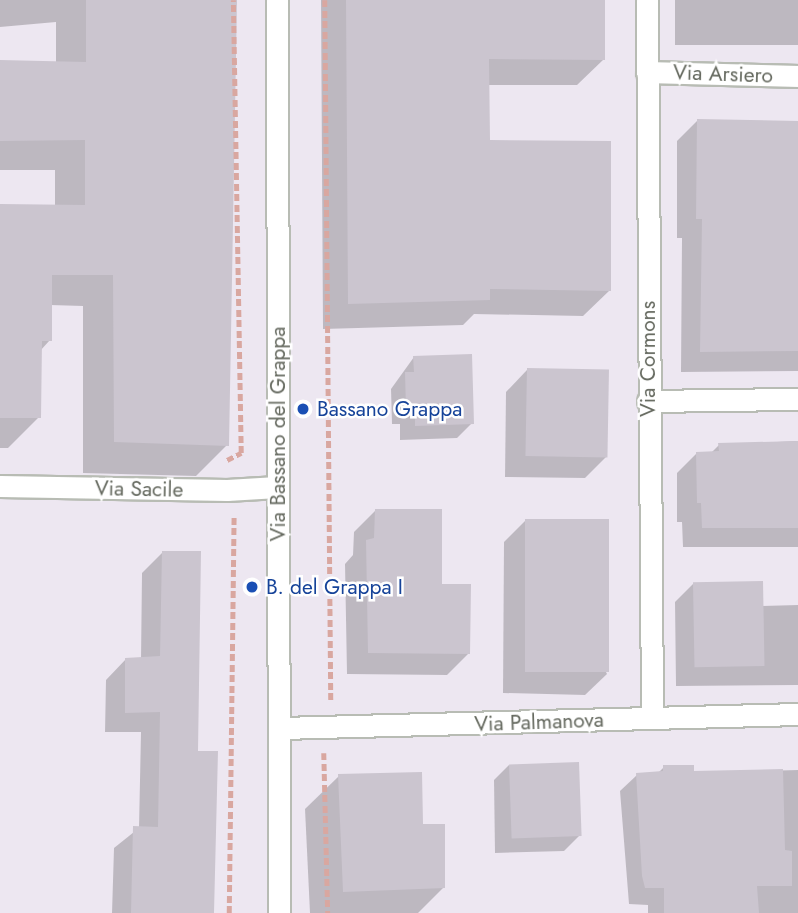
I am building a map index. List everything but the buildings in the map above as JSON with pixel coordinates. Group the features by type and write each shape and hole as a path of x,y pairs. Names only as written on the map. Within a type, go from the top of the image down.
{"street":[{"name":"Via Bassano del Grappa","path":"277,0 277,487 281,728 279,913"},
{"name":"Via Cormons","path":"647,0 652,718"},
{"name":"Via Arsiero","path":"647,72 798,76"},
{"path":"648,401 798,399"},
{"name":"Via Sacile","path":"0,486 227,490 277,487"},
{"name":"Via Palmanova","path":"281,728 798,714"},
{"name":"Via Bassano del Grappa","path":"280,868 290,913"}],"path":[{"path":"229,913 236,528 222,463 241,453 233,0"},
{"path":"325,0 331,708"},
{"path":"324,748 328,913"}],"place":[{"name":"Bassano Grappa","path":"303,409"},
{"name":"B. del Grappa I","path":"252,587"}]}
